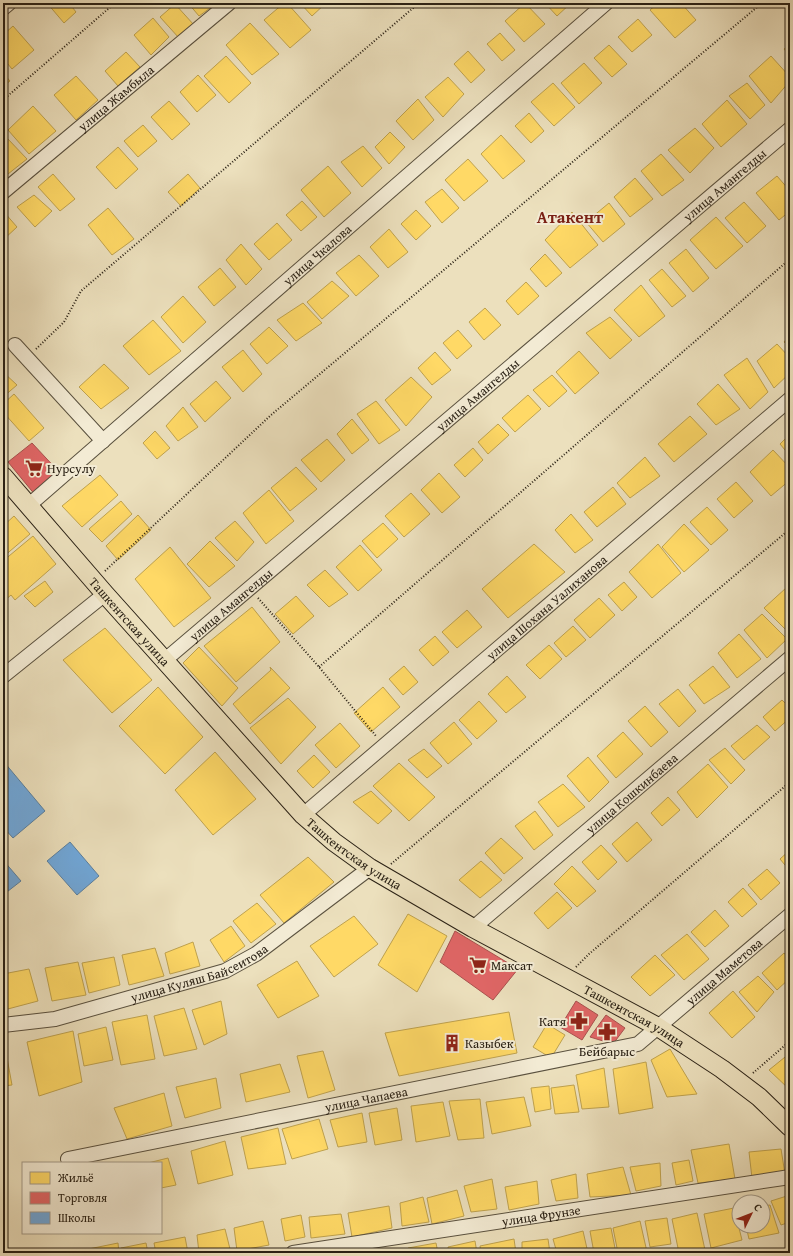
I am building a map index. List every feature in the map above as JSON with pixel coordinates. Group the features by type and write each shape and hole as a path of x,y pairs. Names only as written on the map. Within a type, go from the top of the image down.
{"main road":[{"name":"Ташкентская улица","path":"3,476 105,594 303,815 334,842 375,870 473,928 658,1027 741,1083 759,1097 790,1127"}],"street":[{"path":"3,8 8,3"},
{"name":"улица Жамбыла","path":"3,192 229,3"},
{"name":"улица Чкалова","path":"28,506 606,3"},
{"name":"улица Амангелды","path":"165,660 790,128"},
{"path":"15,346 103,441"},
{"name":"улица Шохана Уалиханова","path":"303,815 790,399"},
{"path":"3,676 105,594"},
{"name":"улица Кошкинбаева","path":"473,928 790,658"},
{"name":"улица Куляш Байсеитова","path":"3,1026 55,1019 225,971 256,954 375,870"},
{"name":"улица Маметова","path":"658,1027 790,915"},
{"name":"улица Чапаева","path":"68,1159 638,1044 658,1027"},
{"name":"улица Фрунзе","path":"293,1253 790,1177"}],"path":[{"path":"3,100 115,3"},
{"path":"26,358 64,322 81,291 419,3"},
{"path":"94,581 271,415 762,3"},
{"path":"319,667 790,259"},
{"path":"375,870 790,529"},
{"path":"249,588 319,667 384,746"},
{"path":"566,978 589,954 790,782"},
{"path":"741,1083 790,1041"}],"building: Жильё":[{"path":"47,3 69,3 76,12 64,23"},
{"path":"188,3 217,3 199,16"},
{"path":"284,3 287,3 311,30 290,48 264,20"},
{"path":"300,3 326,3 312,16"},
{"path":"525,3 545,24 524,42 505,21"},
{"path":"545,3 571,3 557,16"},
{"path":"658,3 681,3 696,20 675,38 650,10"},
{"path":"175,4 194,25 179,38 160,17"},
{"path":"153,18 169,37 151,55 134,35"},
{"path":"638,19 652,35 632,52 618,37"},
{"path":"250,23 279,54 252,75 226,45"},
{"path":"13,26 34,50 12,69 3,58 3,35"},
{"path":"500,33 515,50 502,61 487,44"},
{"path":"790,44 790,56 784,49"},
{"path":"609,45 627,64 612,77 594,58"},
{"path":"468,51 485,70 471,83 454,64"},
{"path":"126,52 140,67 118,86 105,71"},
{"path":"226,56 251,83 229,103 204,76"},
{"path":"771,56 790,77 790,81 771,103 749,76"},
{"path":"584,63 602,83 579,104 561,83"},
{"path":"3,73 10,81 3,86"},
{"path":"198,75 216,95 197,112 180,92"},
{"path":"76,76 98,100 76,120 54,95"},
{"path":"448,77 464,94 443,117 425,97"},
{"path":"553,83 575,107 554,126 531,102"},
{"path":"747,83 765,105 750,119 729,96"},
{"path":"418,99 434,120 413,140 396,121"},
{"path":"727,100 747,124 721,147 702,124"},
{"path":"169,101 190,124 172,140 151,117"},
{"path":"33,106 56,131 29,154 8,130"},
{"path":"529,113 544,131 531,143 515,126"},
{"path":"143,125 157,141 138,157 124,141"},
{"path":"695,128 714,148 690,173 668,150"},
{"path":"390,132 405,147 389,164 375,147"},
{"path":"501,135 525,161 503,179 481,154"},
{"path":"7,138 27,159 8,174 3,169 3,142"},
{"path":"363,146 382,168 362,187 341,162"},
{"path":"118,147 138,169 116,189 96,167"},
{"path":"661,154 684,180 662,196 641,171"},
{"path":"468,159 488,181 464,201 445,180"},
{"path":"328,166 351,193 324,217 301,190"},
{"path":"53,174 75,199 60,211 38,187"},
{"path":"188,174 200,188 181,206 168,192"},
{"path":"777,176 790,191 790,211 779,220 756,193"},
{"path":"635,178 653,199 630,217 614,197"},
{"path":"442,189 459,208 442,223 425,202"},
{"path":"34,195 52,211 35,227 17,207"},
{"path":"302,201 317,217 301,231 286,215"},
{"path":"744,202 766,226 747,243 725,218"},
{"path":"609,203 625,224 603,242 586,222"},
{"path":"108,208 134,239 112,255 88,225"},
{"path":"416,210 431,226 416,240 401,224"},
{"path":"4,212 17,227 3,240 3,213"},
{"path":"572,212 598,245 570,268 545,240"},
{"path":"716,217 743,246 716,269 690,240"},
{"path":"277,223 292,240 269,260 254,244"},
{"path":"389,229 408,252 388,268 370,247"},
{"path":"241,244 262,269 246,285 226,260"},
{"path":"686,249 709,278 693,292 669,263"},
{"path":"545,254 562,273 546,287 530,269"},
{"path":"359,255 379,276 356,296 336,273"},
{"path":"220,268 236,287 214,306 198,287"},
{"path":"662,269 686,296 672,307 649,280"},
{"path":"332,281 349,296 322,319 307,302"},
{"path":"526,282 539,296 518,315 506,301"},
{"path":"641,285 665,316 639,337 614,310"},
{"path":"183,296 206,322 183,343 161,317"},
{"path":"303,303 322,323 296,341 277,320"},
{"path":"485,308 501,325 484,340 469,322"},
{"path":"610,317 632,340 610,359 586,333"},
{"path":"153,320 181,351 149,375 123,346"},
{"path":"269,327 288,346 267,364 250,344"},
{"path":"458,330 472,346 457,359 443,343"},
{"path":"790,335 790,348 784,342"},
{"path":"777,344 790,358 790,373 774,388 757,361"},
{"path":"243,350 262,374 243,392 222,367"},
{"path":"579,351 599,373 575,394 556,372"},
{"path":"435,352 451,370 432,385 418,368"},
{"path":"747,358 768,392 750,409 724,375"},
{"path":"104,364 129,388 101,409 79,387"},
{"path":"3,372 17,385 3,397"},
{"path":"552,375 567,391 549,407 533,390"},
{"path":"411,377 432,397 406,426 385,400"},
{"path":"216,381 231,398 205,422 190,404"},
{"path":"718,384 740,409 716,425 697,404"},
{"path":"14,394 44,428 29,441 3,412 3,404"},
{"path":"528,395 541,409 515,432 502,418"},
{"path":"376,401 400,430 379,444 357,414"},
{"path":"183,407 198,427 178,441 166,426"},
{"path":"690,416 707,434 674,462 658,444"},
{"path":"352,419 369,440 352,454 337,434"},
{"path":"498,424 509,435 488,454 478,442"},
{"path":"155,431 170,448 157,459 143,443"},
{"path":"790,434 790,456 780,444"},
{"path":"327,439 345,460 321,482 301,460"},
{"path":"473,448 483,460 465,477 454,465"},
{"path":"773,450 790,468 790,480 771,496 750,472"},
{"path":"645,457 660,476 630,498 617,483"},
{"path":"296,467 317,489 290,511 271,488"},
{"path":"439,473 460,497 442,513 421,490"},
{"path":"100,475 118,495 82,527 62,506"},
{"path":"736,482 753,501 734,518 717,499"},
{"path":"613,487 626,504 597,527 584,512"},
{"path":"269,490 294,521 266,544 243,513"},
{"path":"411,493 430,514 404,537 385,516"},
{"path":"121,501 132,514 102,542 89,529"},
{"path":"707,507 728,530 711,545 690,522"},
{"path":"571,514 593,540 575,553 555,530"},
{"path":"138,515 151,530 118,560 106,546"},
{"path":"14,516 30,534 3,557 3,526"},
{"path":"235,521 254,542 237,561 215,538"},
{"path":"383,523 398,539 377,558 362,541"},
{"path":"684,524 709,550 684,572 662,547"},
{"path":"33,536 56,564 15,600 11,595 3,602 3,561"},
{"path":"210,541 235,566 209,587 187,564"},
{"path":"534,544 565,572 508,618 482,589"},
{"path":"658,544 681,573 652,598 629,572"},
{"path":"360,545 382,570 358,591 336,567"},
{"path":"170,547 211,598 174,627 135,579"},
{"path":"325,570 348,594 329,607 307,585"},
{"path":"45,581 53,592 35,607 24,596"},
{"path":"624,582 637,597 622,611 608,595"},
{"path":"786,588 790,593 790,634 764,608"},
{"path":"296,596 314,616 293,634 275,614"},
{"path":"599,598 615,615 590,638 574,620"},
{"path":"252,607 280,642 236,682 204,646"},
{"path":"467,610 482,627 457,648 442,632"},
{"path":"762,614 787,639 767,658 744,630"},
{"path":"573,626 586,640 566,657 554,643"},
{"path":"105,628 152,680 112,713 63,660"},
{"path":"739,634 761,659 737,678 718,653"},
{"path":"435,636 449,652 433,666 419,650"},
{"path":"549,645 562,659 540,679 526,665"},
{"path":"199,647 238,688 222,706 183,663"},
{"path":"404,666 418,682 403,695 389,679"},
{"path":"713,666 730,687 704,704 689,685"},
{"path":"270,667 290,688 250,724 233,704 271,670"},
{"path":"507,676 526,697 506,713 488,694"},
{"path":"158,687 203,737 165,774 119,726"},
{"path":"383,687 400,707 371,732 354,713"},
{"path":"678,689 696,711 679,727 659,704"},
{"path":"288,698 316,727 281,764 250,728"},
{"path":"782,700 790,708 790,718 775,731 763,717"},
{"path":"479,701 497,721 477,739 459,720"},
{"path":"645,706 668,732 651,747 628,721"},
{"path":"454,722 472,744 448,764 430,743"},
{"path":"340,723 360,746 336,768 315,745"},
{"path":"757,725 770,737 744,760 731,746"},
{"path":"623,732 643,754 616,778 597,756"},
{"path":"725,748 745,770 731,784 709,760"},
{"path":"424,749 442,766 427,778 408,760"},
{"path":"215,752 256,799 213,835 175,790"},
{"path":"314,755 330,772 313,788 297,771"},
{"path":"588,757 609,782 589,802 567,776"},
{"path":"399,763 435,797 409,821 373,786"},
{"path":"708,764 728,787 697,818 677,792"},
{"path":"563,784 585,807 558,827 538,802"},
{"path":"371,791 392,811 378,824 353,802"},
{"path":"668,797 680,810 662,826 651,813"},
{"path":"535,811 553,835 534,850 515,826"},
{"path":"637,822 652,840 627,862 612,844"},
{"path":"501,838 523,858 504,874 485,853"},
{"path":"601,845 617,862 598,880 582,862"},
{"path":"790,850 790,871 780,859"},
{"path":"308,857 334,882 284,923 260,895"},
{"path":"481,861 502,880 480,898 459,880"},
{"path":"572,866 596,891 577,907 554,884"},
{"path":"767,869 780,883 761,900 748,885"},
{"path":"743,888 757,904 742,917 728,902"},
{"path":"557,892 572,908 548,929 534,913"},
{"path":"257,903 276,924 251,943 233,921"},
{"path":"715,910 729,926 705,947 691,932"},
{"path":"408,914 447,936 417,992 378,965"},
{"path":"354,916 378,944 334,977 310,946"},
{"path":"231,926 245,946 224,962 210,940"},
{"path":"687,934 709,959 684,980 661,955"},
{"path":"193,942 200,966 170,974 165,953"},
{"path":"155,948 164,976 129,985 122,955"},
{"path":"784,953 790,960 790,978 777,990 762,973"},
{"path":"655,955 675,975 650,996 631,977"},
{"path":"114,957 120,985 89,993 82,963"},
{"path":"297,961 319,996 278,1018 257,985"},
{"path":"78,962 86,995 52,1001 45,968"},
{"path":"29,969 38,1001 4,1010 3,974"},
{"path":"758,976 774,992 757,1012 739,992"},
{"path":"733,991 755,1017 732,1038 709,1013"},
{"path":"221,1001 227,1034 204,1045 192,1010"},
{"path":"184,1008 197,1049 164,1056 154,1016"},
{"name":"Казыбек","path":"509,1012 517,1053 399,1076 385,1033"},
{"path":"147,1015 155,1059 121,1065 112,1022"},
{"path":"547,1024 565,1035 551,1058 533,1047"},
{"path":"106,1027 113,1060 84,1066 78,1034"},
{"path":"73,1031 82,1082 39,1096 27,1042"},
{"path":"5,1047 12,1085 3,1086 3,1048"},
{"path":"670,1049 697,1094 667,1097 651,1060"},
{"path":"323,1051 335,1090 308,1098 297,1056"},
{"path":"790,1053 790,1090 769,1070"},
{"path":"646,1062 653,1108 619,1114 613,1069"},
{"path":"280,1064 290,1092 246,1102 240,1074"},
{"path":"604,1068 609,1107 582,1109 576,1075"},
{"path":"216,1078 221,1108 185,1118 176,1087"},
{"path":"574,1085 579,1112 555,1114 551,1088"},
{"path":"549,1086 551,1109 535,1112 531,1088"},
{"path":"164,1093 172,1126 127,1139 114,1108"},
{"path":"524,1097 531,1126 492,1134 486,1102"},
{"path":"480,1099 484,1138 458,1140 449,1101"},
{"path":"443,1102 450,1136 416,1142 411,1106"},
{"path":"397,1108 402,1140 375,1145 369,1113"},
{"path":"362,1113 367,1142 338,1147 330,1120"},
{"path":"319,1119 328,1149 292,1159 282,1129"},
{"path":"278,1128 286,1164 248,1169 241,1137"},
{"path":"225,1141 233,1175 198,1184 191,1151"},
{"path":"729,1144 735,1179 698,1183 691,1150"},
{"path":"781,1149 785,1174 752,1178 749,1152"},
{"path":"168,1158 176,1185 162,1188 162,1162 152,1162"},
{"path":"689,1160 693,1181 676,1185 672,1163"},
{"path":"660,1163 661,1186 636,1191 630,1167"},
{"path":"623,1167 631,1195 590,1197 587,1174"},
{"path":"576,1174 578,1198 556,1201 551,1180"},
{"path":"492,1179 497,1209 471,1212 464,1186"},
{"path":"537,1181 539,1204 509,1210 505,1187"},
{"path":"457,1190 464,1216 432,1224 427,1198"},
{"path":"790,1195 790,1222 781,1225 771,1201"},
{"path":"423,1197 429,1222 402,1226 400,1203"},
{"path":"389,1206 392,1228 352,1237 348,1213"},
{"path":"771,1208 779,1233 749,1239 748,1234 771,1234"},
{"path":"731,1209 731,1234 740,1234 742,1240 711,1248 704,1214"},
{"path":"697,1213 705,1250 691,1253 679,1253 672,1219"},
{"path":"341,1214 345,1234 311,1238 309,1217"},
{"path":"301,1215 305,1237 285,1241 281,1219"},
{"path":"667,1218 671,1244 650,1247 645,1221"},
{"path":"263,1221 269,1245 237,1251 234,1228"},
{"path":"640,1221 647,1252 618,1253 613,1228"},
{"path":"611,1228 616,1253 594,1253 590,1231"},
{"path":"225,1229 231,1253 199,1253 197,1235"},
{"path":"583,1231 588,1253 557,1253 553,1239"},
{"path":"185,1237 188,1253 156,1253 154,1243"},
{"path":"514,1239 516,1253 481,1253 480,1246"},
{"path":"548,1239 550,1253 522,1253 522,1242"},
{"path":"475,1241 477,1253 449,1253 448,1247"},
{"path":"118,1243 119,1253 74,1252"},
{"path":"146,1243 148,1253 122,1253 121,1248"},
{"path":"436,1243 438,1253 409,1253 408,1248"}],"building: Торговля":[{"name":"Нурсулу","path":"32,443 60,473 36,496 8,462"},
{"name":"Максат","path":"455,931 518,969 493,1000 440,962"},
{"name":"Катя","path":"576,1001 598,1015 582,1040 560,1027"},
{"name":"Бейбарыс","path":"606,1015 625,1028 613,1044 590,1037"}],"building: Школы":[{"path":"4,762 45,811 13,838 3,827"},
{"path":"70,842 99,876 77,895 47,861"},
{"path":"3,860 21,881 3,895"}],"place":[{"name":"Нурсулу","path":"34,468"},
{"name":"Максат","path":"478,965"},
{"name":"Катя","path":"579,1021"},
{"name":"Бейбарыс","path":"607,1032"},
{"name":"Казыбек","path":"452,1043"}],"district":[{"name":"Атакент","path":"570,216"}]}
